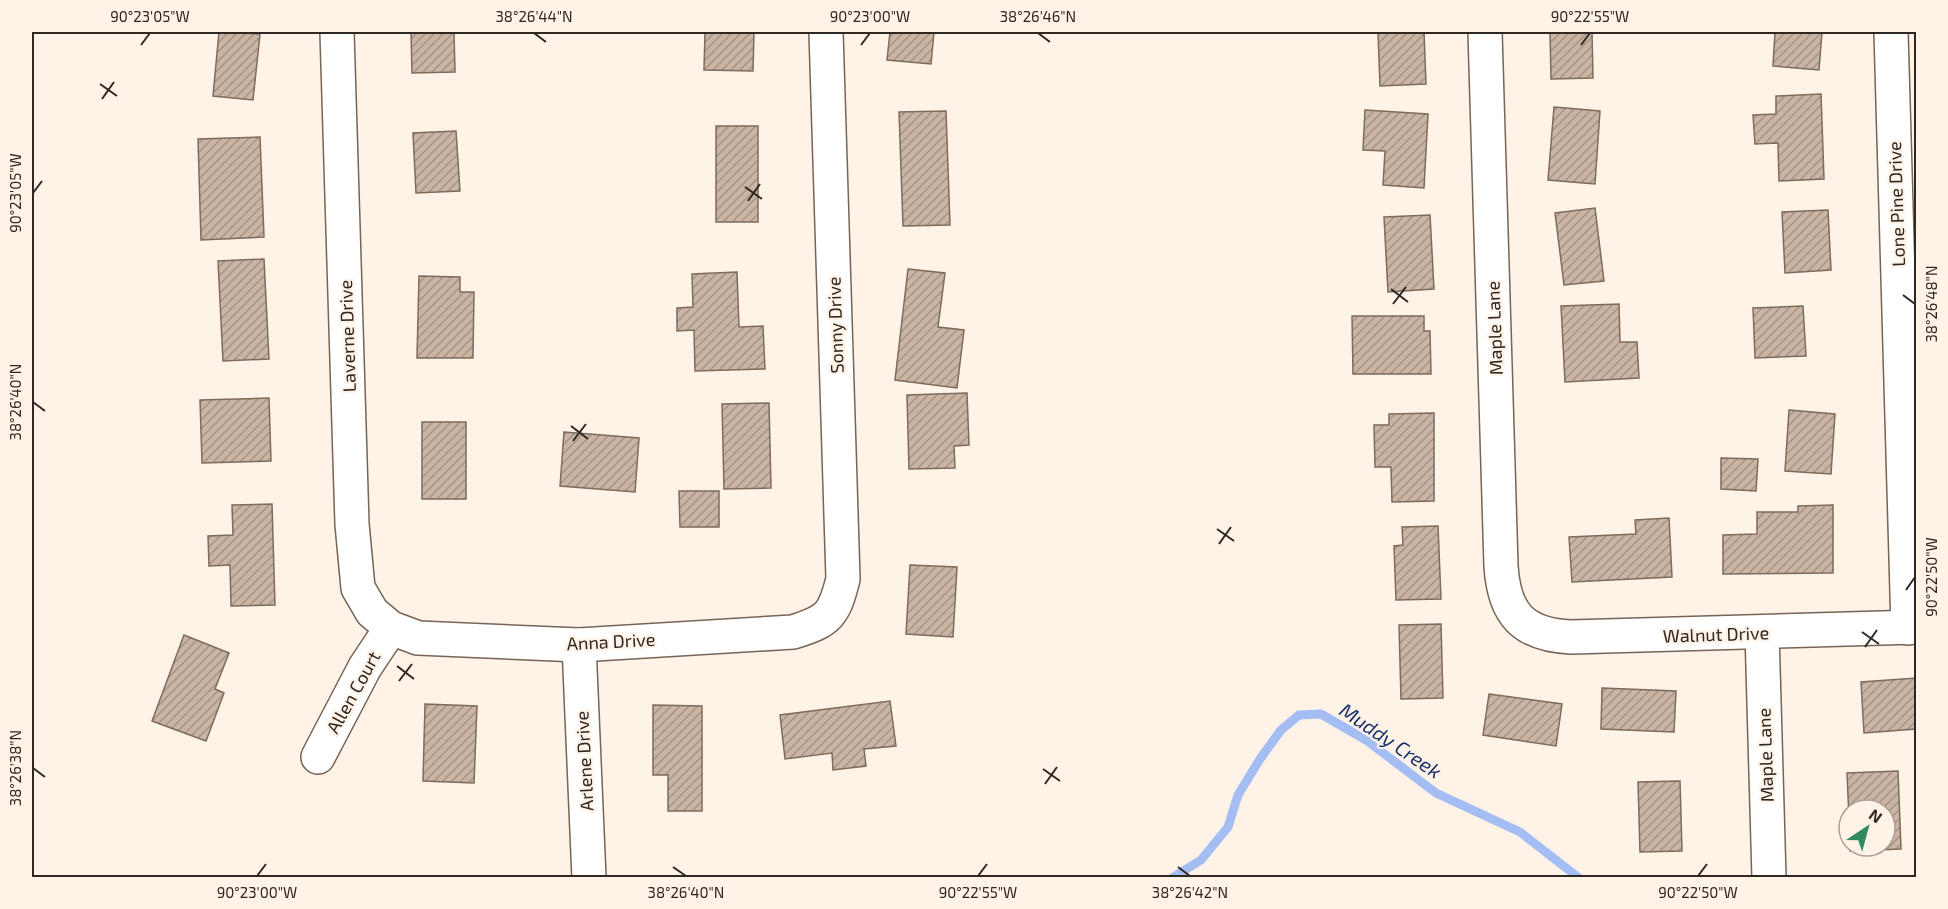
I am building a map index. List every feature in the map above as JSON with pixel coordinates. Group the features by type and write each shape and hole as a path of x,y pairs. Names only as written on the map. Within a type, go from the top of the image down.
{"street":[{"name":"Laverne Drive","path":"337,32 353,557 358,588 372,612 391,628"},
{"name":"Sonny Drive","path":"826,32 843,579 836,605 829,616"},
{"name":"Maple Lane","path":"1485,32 1501,566 1504,594 1520,621"},
{"name":"Lone Pine Drive","path":"1891,32 1912,628"},
{"name":"Anna Drive","path":"391,628 418,639 579,645 793,632 818,624 829,616"},
{"name":"Walnut Drive","path":"1520,621 1533,631 1549,636 1571,638 1912,628"},
{"name":"Allen Court","path":"318,757 364,667 391,628"},
{"name":"Maple Lane","path":"1762,632 1769,878"},
{"name":"Arlene Drive","path":"579,645 589,878"}],"building":[{"path":"219,32 260,34 253,100 213,96"},
{"path":"411,32 454,32 455,72 412,73"},
{"path":"705,32 754,32 753,71 704,70"},
{"path":"890,32 934,32 931,64 887,60"},
{"path":"1378,32 1424,32 1426,84 1380,86"},
{"path":"1550,32 1592,32 1593,78 1551,79"},
{"path":"1775,32 1822,32 1819,70 1773,66"},
{"path":"1821,94 1824,179 1779,181 1778,143 1755,144 1753,115 1776,114 1776,96"},
{"path":"1554,107 1600,111 1595,184 1548,180"},
{"path":"1365,110 1428,114 1424,188 1383,185 1385,151 1363,150"},
{"path":"946,111 950,225 903,226 899,112"},
{"path":"716,126 758,126 758,222 716,222"},
{"path":"456,131 460,191 416,193 413,133"},
{"path":"260,137 264,237 201,240 198,139"},
{"path":"1595,208 1604,281 1564,285 1555,213"},
{"path":"1828,210 1831,270 1785,273 1782,212"},
{"path":"1430,215 1434,289 1388,292 1384,217"},
{"path":"264,259 269,359 223,361 218,261"},
{"path":"908,269 945,273 938,327 964,330 957,388 895,380"},
{"path":"737,272 739,327 763,326 765,369 695,371 694,330 677,331 677,308 693,307 692,274"},
{"path":"419,276 460,277 460,292 474,292 473,358 417,358"},
{"path":"1619,304 1620,342 1637,342 1639,378 1565,382 1561,306"},
{"path":"1803,306 1806,356 1755,358 1753,308"},
{"path":"1352,316 1424,316 1424,331 1430,331 1431,374 1353,374"},
{"path":"967,393 969,445 954,446 955,468 909,469 907,395"},
{"path":"269,398 271,461 202,463 200,400"},
{"path":"769,403 771,488 724,489 722,404"},
{"path":"1789,410 1835,414 1831,474 1785,471"},
{"path":"1434,413 1434,501 1392,502 1391,467 1375,467 1374,425 1389,425 1389,414"},
{"path":"422,422 466,422 466,499 422,499"},
{"path":"564,432 639,438 635,492 560,486"},
{"path":"1721,458 1758,459 1756,491 1721,489"},
{"path":"679,491 719,491 719,527 680,527"},
{"path":"272,504 275,605 231,606 230,565 209,566 208,536 233,535 232,505"},
{"path":"1833,505 1833,573 1723,574 1723,535 1757,534 1757,512 1798,512 1798,506"},
{"path":"1669,518 1672,577 1572,582 1569,537 1636,534 1635,520"},
{"path":"1438,526 1441,599 1396,600 1394,546 1403,545 1402,527"},
{"path":"910,565 957,567 953,637 906,634"},
{"path":"1441,624 1443,698 1401,699 1399,625"},
{"path":"184,635 229,653 215,689 224,693 206,741 152,721"},
{"path":"1916,678 1916,729 1864,733 1861,682"},
{"path":"1602,688 1676,691 1674,732 1601,729"},
{"path":"1489,694 1562,704 1556,746 1483,735"},
{"path":"890,701 896,746 864,749 866,766 833,770 832,753 785,759 780,715"},
{"path":"425,704 477,706 474,783 423,781"},
{"path":"653,705 702,706 702,811 668,811 668,775 653,775"},
{"path":"1898,771 1901,849 1897,849 1897,798 1848,798 1847,773"},
{"path":"1680,781 1682,851 1640,852 1638,782"}],"waterway":[{"name":"Muddy Creek","path":"1172,878 1201,860 1228,827 1238,795 1281,730 1299,715 1321,714 1366,740 1436,793 1520,832 1579,878"}]}
